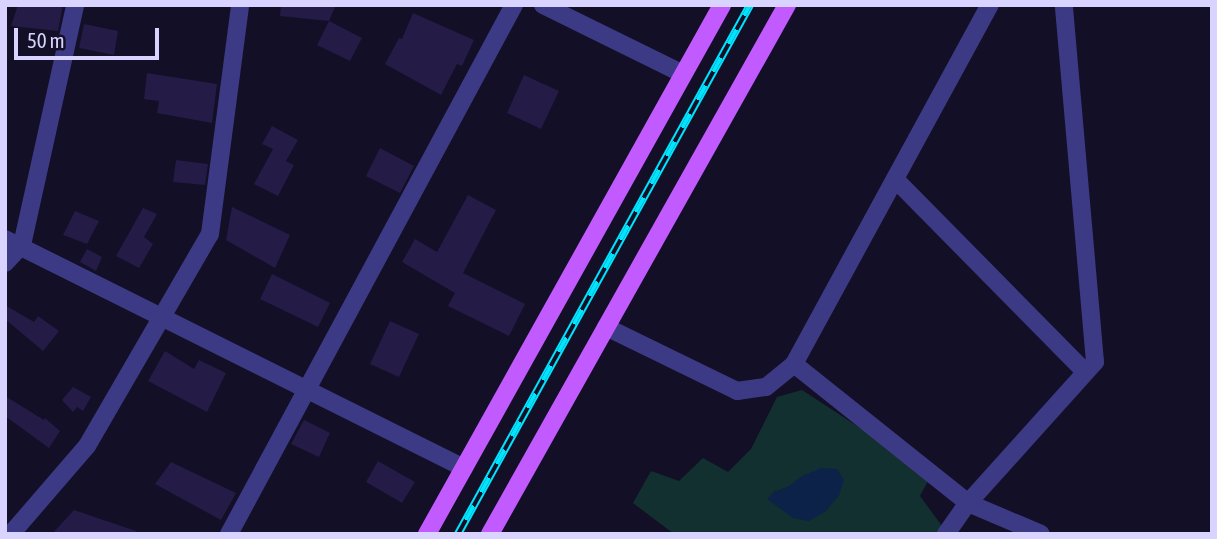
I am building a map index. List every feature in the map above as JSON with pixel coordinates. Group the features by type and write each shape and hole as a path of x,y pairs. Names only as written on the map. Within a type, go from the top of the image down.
{"main road":[{"path":"427,534 722,5"},
{"path":"490,534 787,5"}],"street":[{"path":"5,263 13,242 75,5"},
{"path":"11,534 87,446 210,233 240,5"},
{"path":"229,534 514,5"},
{"path":"543,5 683,75"},
{"path":"606,327 737,390 766,387 794,364 990,5"},
{"path":"946,534 968,503 1095,362 1064,5"},
{"path":"895,179 1085,372"},
{"path":"13,242 464,468"},
{"path":"794,364 968,503 1041,534"}],"green space":[{"path":"802,390 880,441 928,481 920,496 945,530 942,534 674,534 633,503 651,471 679,481 703,458 728,472 751,449 777,397","holes":["788,487 839,495 825,511 808,521 774,492"]}],"water":[{"path":"821,468 837,469 844,480 839,495 825,512 808,521 793,518 767,499 774,492"}],"building":[{"path":"18,5 63,5 58,31 11,26"},
{"path":"281,5 336,5 329,21 280,16"},
{"path":"413,13 474,40 462,66 457,64 441,95 385,64 399,38 402,39"},
{"path":"329,21 362,38 350,61 317,45"},
{"path":"84,24 118,31 114,55 79,48"},
{"path":"147,73 217,84 212,123 157,113 159,101 144,99"},
{"path":"524,75 559,91 541,129 507,113"},
{"path":"272,126 298,140 286,161 294,165 278,196 254,184 273,149 262,144"},
{"path":"380,148 414,166 400,193 366,176"},
{"path":"176,160 208,164 205,185 173,182"},
{"path":"468,195 496,210 463,273 525,304 509,336 448,306 455,293 402,262 415,239 437,252"},
{"path":"232,207 290,235 275,268 226,240"},
{"path":"143,208 157,214 144,237 153,244 139,268 116,256"},
{"path":"75,211 99,221 87,244 63,235"},
{"path":"87,249 102,257 96,271 80,262"},
{"path":"272,274 330,303 318,327 260,299"},
{"path":"5,305 34,322 38,316 59,331 43,351 5,319"},
{"path":"390,321 419,334 399,377 370,364"},
{"path":"165,351 194,369 199,360 226,373 207,412 148,381"},
{"path":"73,387 91,397 83,411 77,407 73,412 62,400"},
{"path":"5,396 44,420 45,418 60,431 49,448 5,416"},
{"path":"304,420 330,433 319,457 291,444"},
{"path":"378,461 415,482 402,503 366,482"},
{"path":"171,462 236,493 221,520 155,484"},
{"path":"74,510 136,531 135,534 52,534"}],"railway":[{"path":"458,534 750,5"}]}
